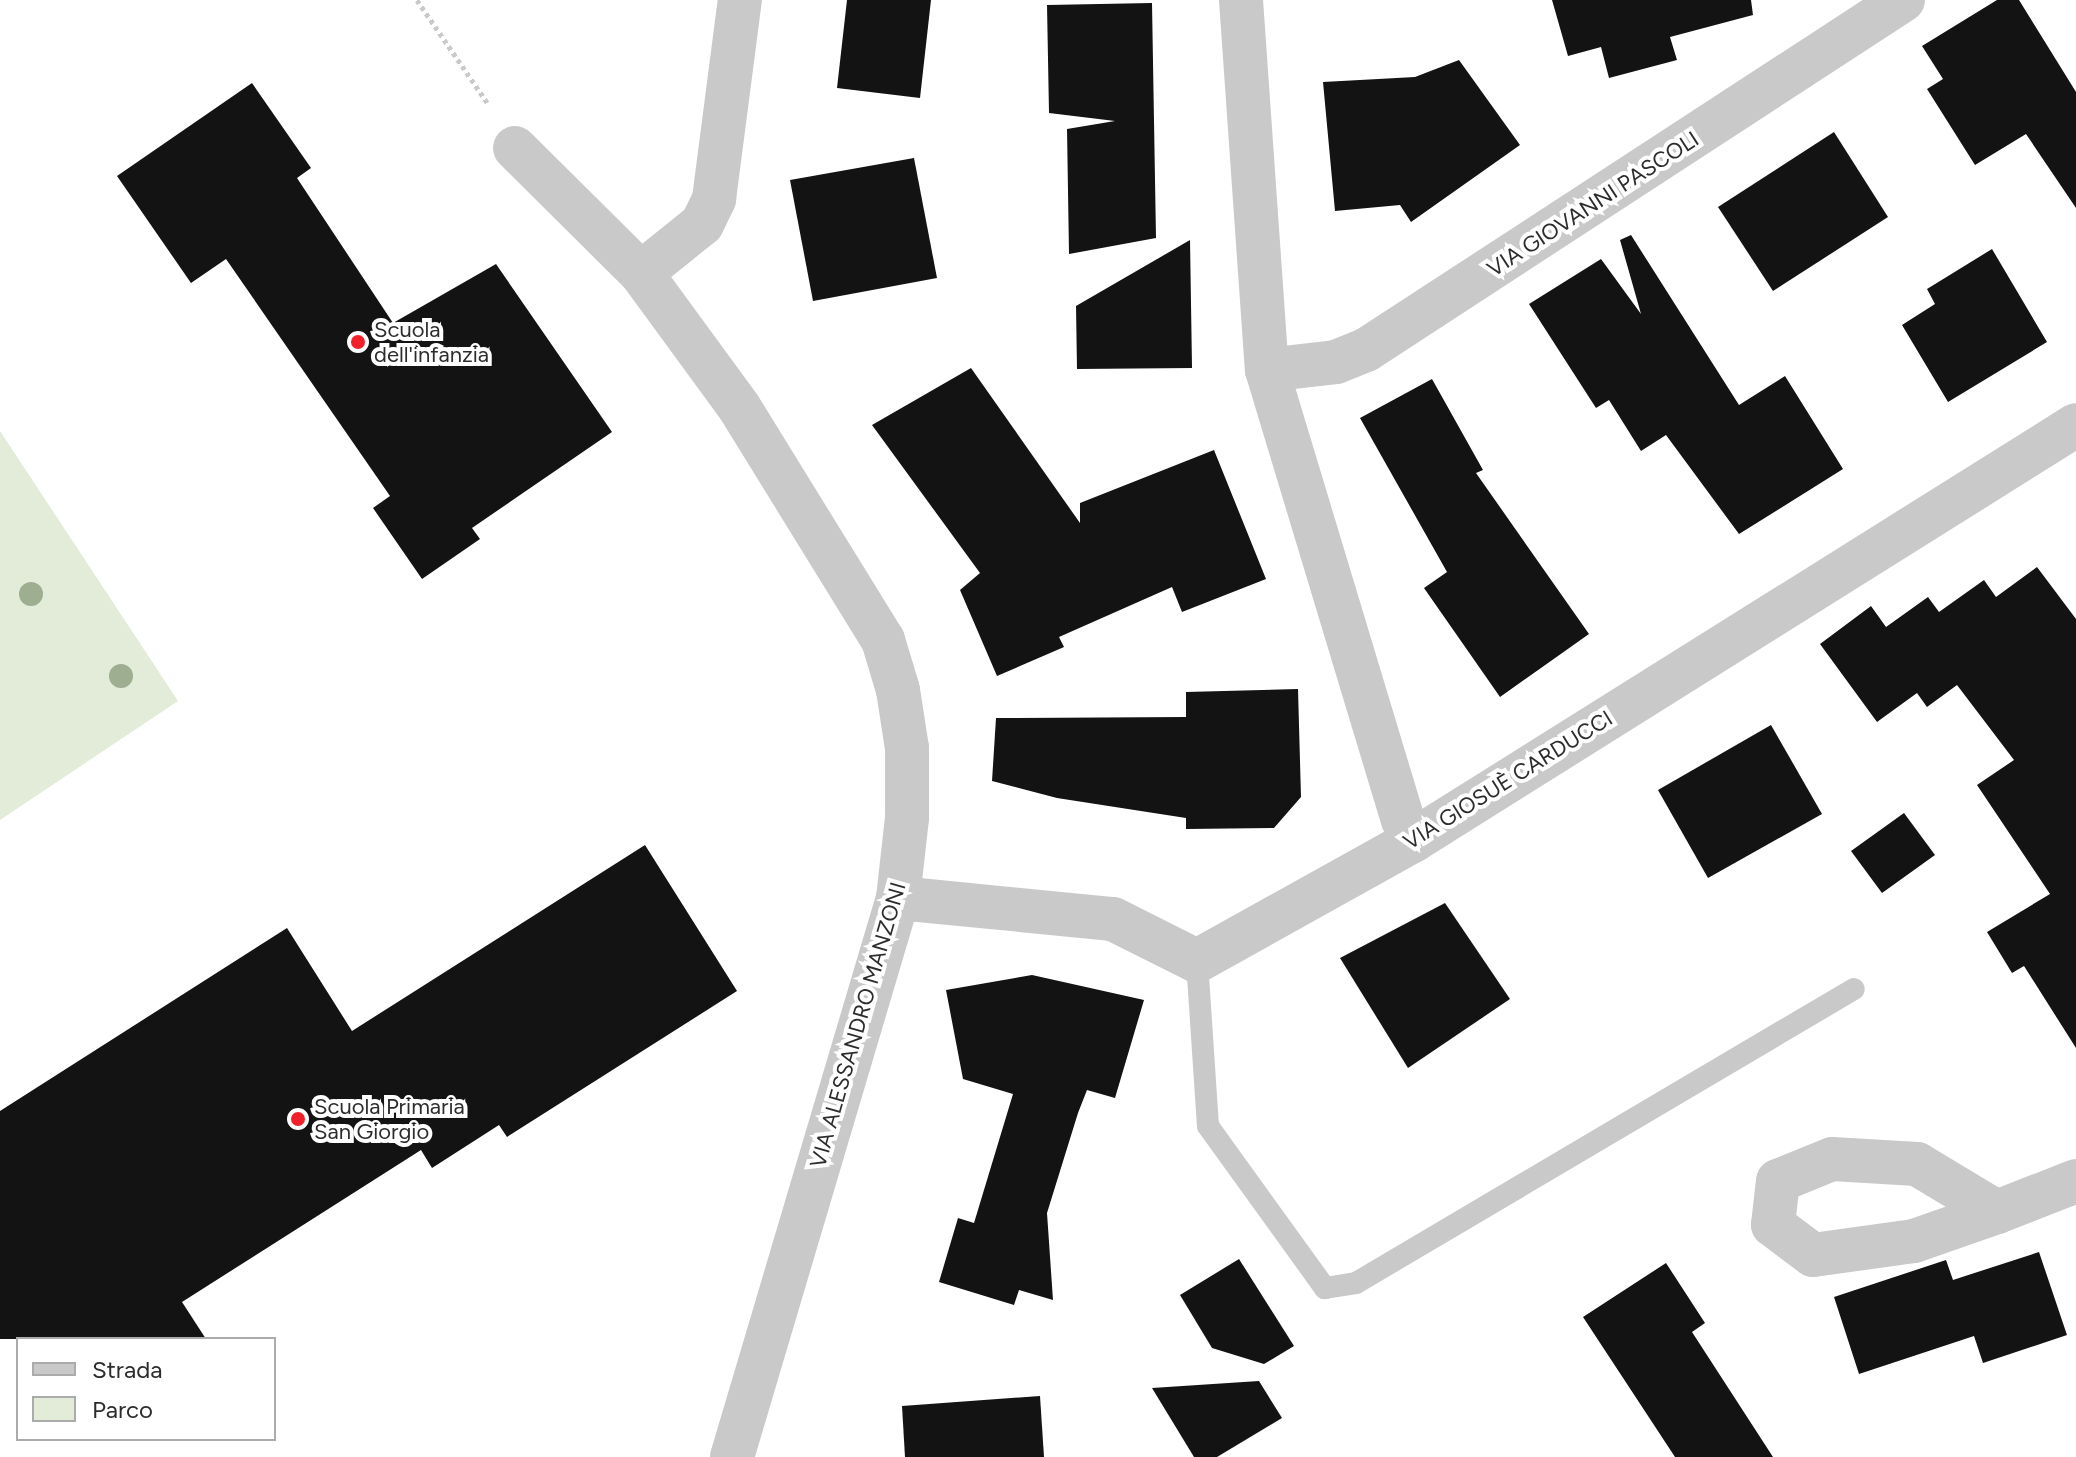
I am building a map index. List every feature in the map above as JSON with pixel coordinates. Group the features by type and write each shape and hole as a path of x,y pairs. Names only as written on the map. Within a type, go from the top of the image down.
{"street":[{"path":"641,273 702,224 714,199 740,0"},
{"path":"1241,0 1267,370 1403,820 1414,840"},
{"name":"VIA GIOVANNI PASCOLI","path":"1267,370 1336,362 1366,350 1903,0"},
{"name":"VIA ALESSANDRO MANZONI","path":"515,148 641,273 739,407 883,640 898,690 907,748 907,818 898,898 732,1457"},
{"name":"VIA GIOSUÈ CARDUCCI","path":"1197,961 1414,840 2076,425"},
{"path":"898,898 1113,919 1197,961"},
{"path":"1997,1212 2076,1181"}],"lane":[{"path":"1197,961 1208,1126 1325,1288 1356,1283 1854,989"}],"path":[{"path":"417,0 515,148"}],"green space":[{"path":"0,431 178,701 0,820"}],"building":[{"path":"847,0 931,0 920,98 837,88"},
{"path":"1552,0 1751,0 1753,15 1670,37 1677,60 1609,78 1601,47 1568,56"},
{"path":"1997,0 2019,0 2076,92 2076,208 2026,134 1975,165 1927,89 1943,79 1922,46"},
{"path":"1152,3 1156,238 1069,254 1067,129 1115,121 1049,113 1047,5"},
{"path":"1459,60 1520,145 1411,222 1400,205 1335,211 1323,82 1415,77"},
{"path":"252,83 311,168 297,178 393,323 496,264 612,432 472,528 480,539 422,579 373,508 390,496 226,259 191,283 117,176"},
{"path":"1834,132 1888,217 1773,291 1718,207"},
{"path":"914,158 937,278 813,301 790,180"},
{"path":"1631,235 1739,405 1785,376 1843,469 1739,534 1666,435 1641,451 1609,400 1596,408 1529,304 1601,259 1641,314 1620,240"},
{"path":"1190,240 1192,368 1077,369 1076,306"},
{"path":"1992,249 2047,342 1948,402 1902,325 1935,304 1927,289"},
{"path":"971,368 1080,523 1080,503 1214,450 1266,579 1182,612 1172,587 1059,637 1064,647 997,676 960,590 980,573 872,425"},
{"path":"1432,379 1483,470 1476,473 1589,634 1500,697 1424,588 1447,572 1360,418"},
{"path":"2037,567 2076,619 2076,1048 2024,966 2012,973 1987,932 2050,894 1977,785 2014,760 1957,685 1927,707 1917,693 1877,722 1820,644 1871,606 1886,627 1928,597 1939,612 1984,580 1996,597"},
{"path":"1298,689 1301,797 1274,828 1186,829 1186,818 1057,798 992,781 996,718 1186,717 1186,692"},
{"path":"1771,725 1822,814 1708,878 1658,790"},
{"path":"1904,813 1935,855 1882,893 1851,851"},
{"path":"645,845 737,991 507,1137 499,1125 432,1168 421,1150 182,1302 205,1337 0,1339 0,1111 287,928 352,1031"},
{"path":"1445,903 1510,999 1408,1068 1340,958"},
{"path":"1032,975 1144,1000 1115,1098 1087,1090 1047,1213 1053,1300 1019,1290 1014,1305 939,1282 958,1218 974,1223 1013,1094 963,1079 946,990"},
{"path":"2039,1252 2067,1335 1983,1363 1974,1336 1859,1374 1834,1297 1946,1260 1953,1280"},
{"path":"1239,1259 1294,1346 1264,1364 1212,1348 1180,1295"},
{"path":"1666,1263 1705,1323 1692,1332 1773,1457 1675,1457 1583,1317"},
{"path":"1259,1381 1282,1418 1217,1457 1194,1457 1152,1388"},
{"path":"1040,1396 1044,1457 905,1457 902,1406"}],"place":[{"name":"Scuola dell'infanzia","path":"358,342"},
{"name":"Scuola Primaria San Giorgio","path":"298,1119"}]}
